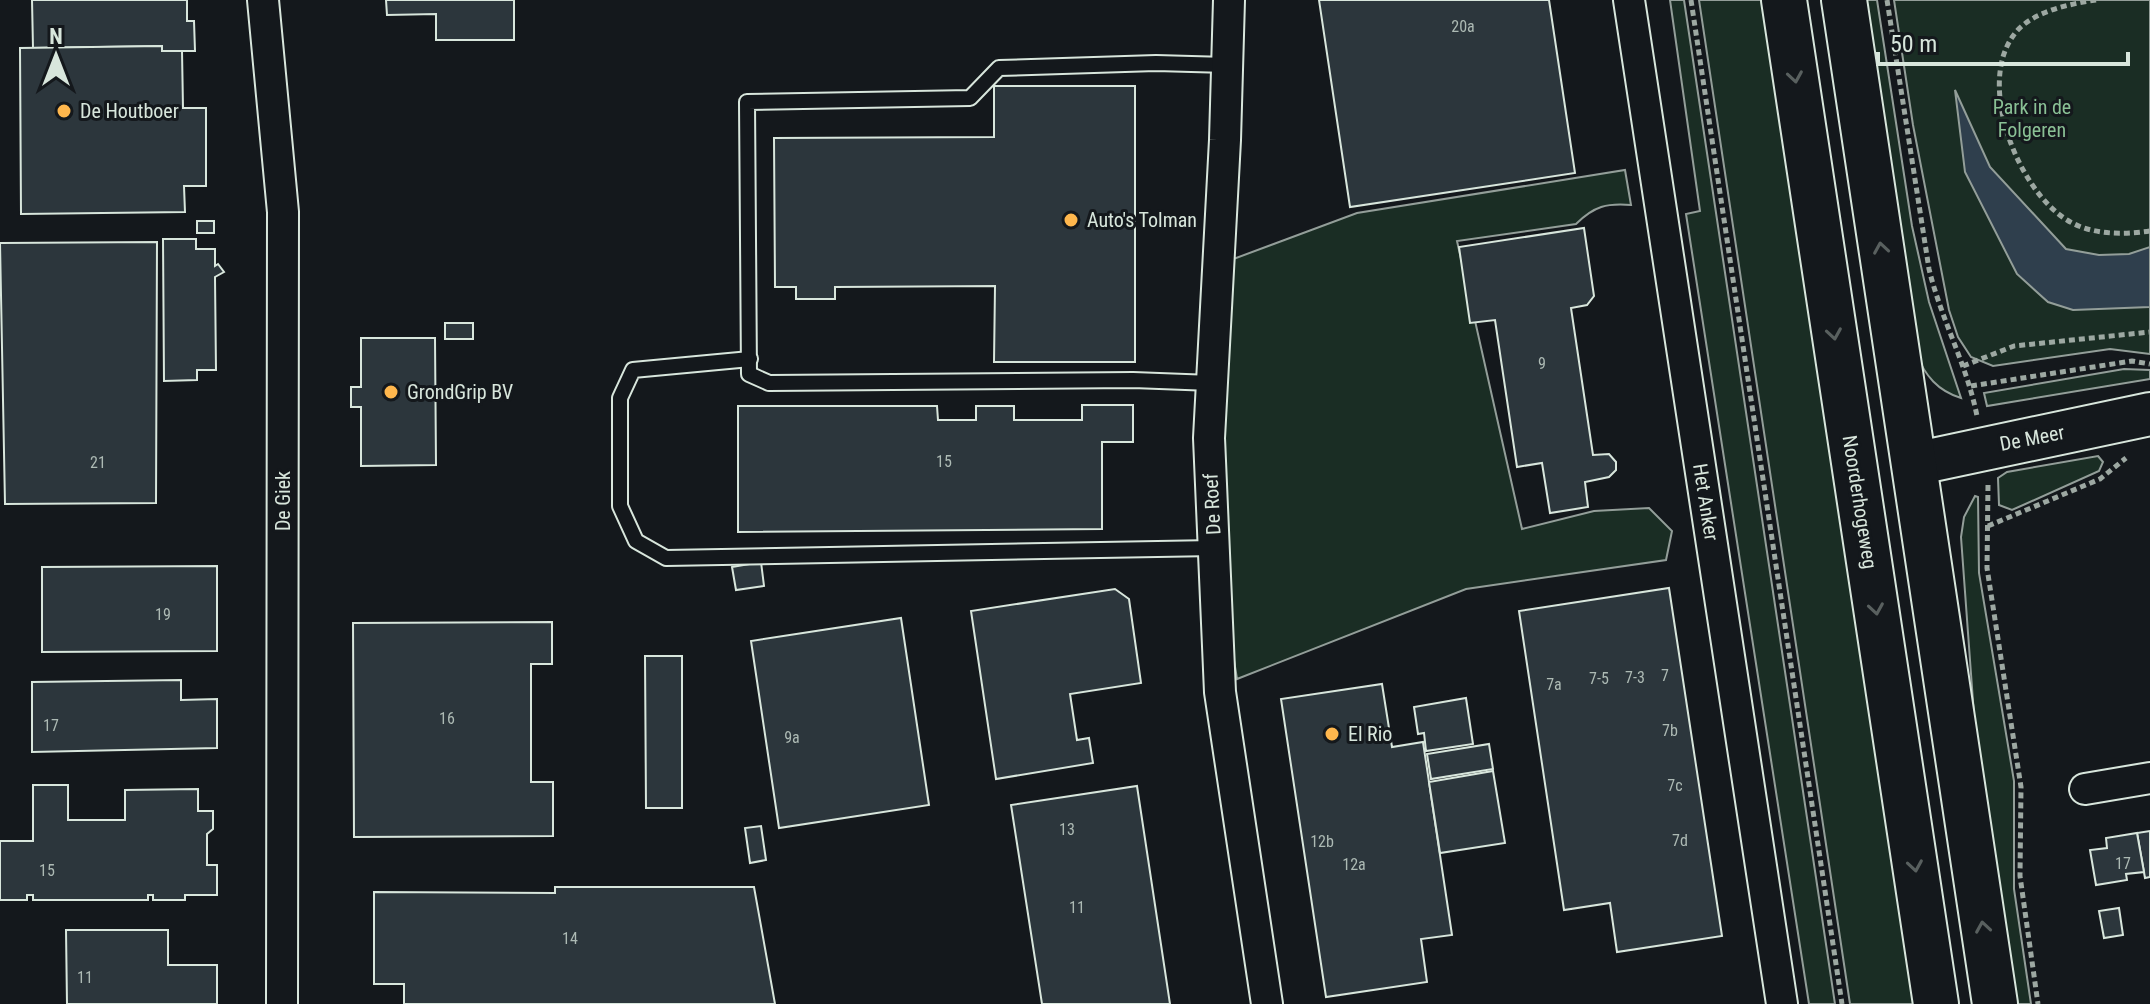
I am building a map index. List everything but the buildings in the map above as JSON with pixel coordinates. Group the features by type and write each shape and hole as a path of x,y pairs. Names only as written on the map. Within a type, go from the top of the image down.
{"main road":[{"name":"Noorderhogeweg","path":"1784,0 1936,1004"},
{"path":"1844,0 1995,1004"},
{"path":"1856,476 1914,464"}],"street":[{"name":"De Giek","path":"263,0 283,212 282,1004"},
{"name":"De Roef","path":"1229,0 1209,438 1220,692 1267,1004"},
{"name":"Het Anker","path":"1629,0 1782,1004"},
{"name":"De Meer","path":"1914,464 2150,414"},
{"path":"2085,789 2150,778"}],"lane":[{"path":"1212,383 1133,380 769,383 749,374 747,102 970,98 999,68 1156,63 1227,65"},
{"path":"750,359 633,370 620,398 620,506 636,541 666,558 1214,548"}],"path":[{"path":"1691,0 1842,1004"},
{"path":"1887,0 1929,269 1939,309 1971,386 1983,447 1987,568 2021,787 2020,876 2038,1004"},
{"path":"2096,0 2061,7 2014,33 2000,66 2008,132 2035,191 2067,220 2099,232 2150,231"},
{"path":"1963,366 2014,346 2150,332"},
{"path":"1971,386 2132,361 2150,364"},
{"path":"1988,526 2100,479 2133,453"}],"green space":[{"path":"1670,0 1684,0 1835,1004 1809,1004 1686,214 1700,211"},
{"path":"1699,0 1765,0 1914,1004 1850,1004"},
{"path":"1863,0 1877,0 1912,226 1929,302 1961,398 1933,382 1916,353"},
{"name":"Park in de Folgeren","path":"1894,0 2150,0 2150,354 2110,349 1993,366 1971,357 1958,337 1949,310 1913,125"},
{"path":"1625,170 1631,205 1601,207 1576,224 1457,241 1522,529 1594,511 1649,508 1672,531 1666,560 1466,589 1237,679 1225,605 1218,515 1228,261 1357,213"},
{"path":"2124,369 2150,370 2150,379 1987,406 1984,393"},
{"path":"2098,456 2103,462 2099,471 2012,510 1999,505 1998,478 2007,472"},
{"path":"1975,496 1978,497 1979,573 2014,781 2014,889 2031,1004 2014,1004 1977,756 1961,537 1964,517"}],"water":[{"path":"1955,90 1990,167 2066,249 2099,255 2129,254 2150,247 2150,307 2073,310 2048,302 2017,274 1965,172"}],"place":[{"name":"De Houtboer","path":"64,111"},
{"name":"Auto's Tolman","path":"1071,220"},
{"name":"GrondGrip BV","path":"391,392"},
{"name":"El Rio","path":"1332,734"}]}
